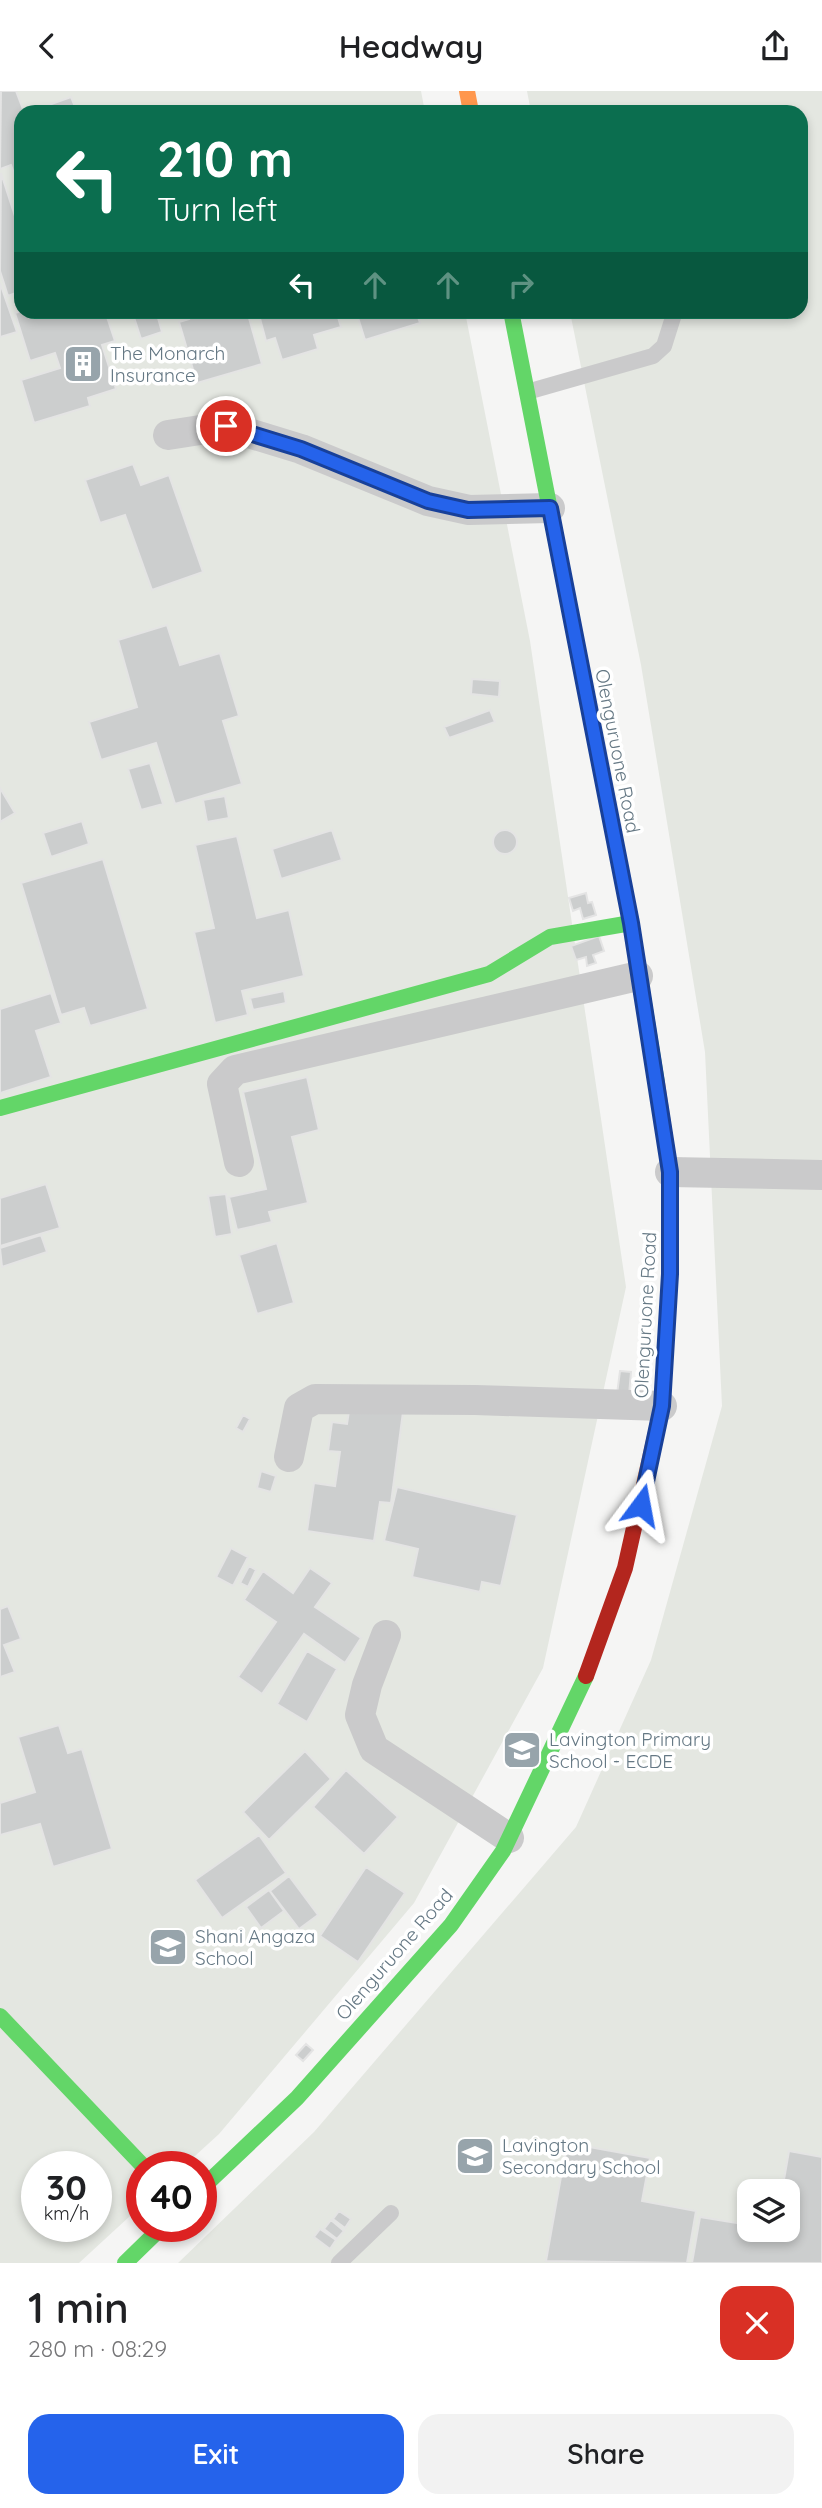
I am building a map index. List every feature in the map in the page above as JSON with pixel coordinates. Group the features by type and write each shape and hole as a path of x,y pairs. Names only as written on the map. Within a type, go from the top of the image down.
{"street":[{"name":"Olenguruone Road","path":"217,2174 297,2098 451,1925 509,1838 589,1670 625,1568 662,1406 670,1274 670,1172 631,923 513,319"},
{"path":"168,435 226,426 301,449 428,501 468,510 550,508"},
{"path":"0,1108 489,974 550,937 631,923"},
{"path":"239,1162 222,1084 235,1070 638,976"},
{"path":"670,1172 822,1175"},
{"path":"289,1457 299,1408 315,1399 475,1400 662,1406"},
{"path":"386,1635 367,1685 360,1714 374,1749 509,1838"},
{"path":"0,2016 129,2151"},
{"path":"125,2263 147,2242"}],"lane":[{"path":"527,392 653,356 664,346 672,319"},
{"path":"340,2263 391,2213"}],"shaded area":[{"path":"0,91 421,91 424,105 14,105 14,319 466,319 530,641 626,1287 543,1668 414,1903 219,2134 200,2151 126,2151 126,2220 112,2233 112,2151 21,2151 21,2242 102,2242 79,2263 0,2263"},
{"path":"527,91 822,91 822,2263 178,2263 200,2242 217,2242 217,2225 314,2132 576,1827 651,1660 722,1406 705,1052 641,665 571,319 808,319 808,105 530,105"}],"building":[{"path":"1,91 16,91 21,105 14,105 14,173 11,165 0,169"},
{"path":"71,97 74,105 49,105"},
{"path":"1,173 14,213 14,294 8,296 0,271"},
{"path":"0,283 17,332 0,337"},
{"name":"The Monarch Insurance","path":"17,319 108,319 115,341 102,345 116,389 88,398 90,406 34,423 21,380 60,368 55,353 30,361"},
{"path":"135,319 158,319 162,332 141,339"},
{"path":"189,319 249,319 262,364 197,383 179,322"},
{"path":"260,319 338,319 341,327 314,335 318,349 282,360 275,338 266,341"},
{"path":"358,319 419,319 420,323 365,340"},
{"path":"133,464 141,485 169,475 203,572 152,590 125,515 100,523 85,480"},
{"path":"167,625 180,665 220,653 239,716 223,721 242,784 175,804 156,743 101,760 89,722 137,707 118,640"},
{"path":"472,679 500,681 499,697 471,694"},
{"path":"490,710 495,722 449,738 444,727"},
{"path":"150,763 163,804 141,810 128,769"},
{"path":"0,788 15,813 0,822"},
{"path":"225,796 229,818 207,822 203,800"},
{"path":"82,821 89,844 51,857 43,833"},
{"path":"332,830 342,860 281,879 272,849"},
{"path":"505,830 514,833 517,842 514,851 505,854 496,851 493,842 496,833"},
{"path":"237,836 257,918 289,910 304,976 242,991 248,1015 215,1023 194,932 214,928 195,845"},
{"path":"103,859 148,1009 90,1026 84,1008 61,1015 21,883"},
{"path":"586,893 588,903 592,902 596,915 583,919 580,908 573,911 569,898"},
{"path":"599,936 604,951 593,955 596,963 587,966 586,957 576,960 571,946"},
{"path":"284,991 286,1003 253,1010 250,998"},
{"path":"51,993 61,1023 36,1031 51,1077 0,1093 0,1009"},
{"path":"307,1077 319,1130 292,1137 308,1203 269,1212 272,1222 237,1230 229,1197 266,1189 243,1092"},
{"path":"46,1184 60,1228 0,1246 0,1198"},
{"path":"226,1194 232,1234 215,1237 208,1196"},
{"path":"41,1235 47,1252 2,1267 0,1248"},
{"path":"277,1243 294,1303 257,1314 239,1255"},
{"path":"620,1371 631,1372 629,1395 617,1394"},
{"path":"350,1405 403,1412 391,1503 380,1502 374,1541 307,1531 314,1483 335,1486 340,1452 328,1451 332,1422 347,1424"},
{"path":"243,1415 250,1419 243,1432 236,1428"},
{"path":"261,1471 276,1476 271,1492 257,1488"},
{"path":"397,1487 517,1515 501,1586 482,1582 480,1592 412,1577 418,1549 384,1541"},
{"path":"231,1548 248,1557 233,1586 216,1577"},
{"path":"249,1566 256,1570 248,1587 240,1583"},
{"path":"310,1568 332,1583 315,1607 361,1638 345,1663 304,1634 262,1694 238,1677 276,1622 244,1600 263,1571 293,1593"},
{"path":"8,1606 21,1639 4,1645 15,1672 0,1677 0,1609"},
{"path":"307,1651 337,1669 307,1722 277,1704"},
{"path":"59,1725 68,1753 82,1749 112,1849 53,1867 40,1824 0,1835 0,1803 35,1792 18,1737"},
{"path":"305,1751 331,1779 269,1840 243,1812"},
{"path":"346,1770 398,1817 364,1854 313,1807"},
{"path":"259,1835 286,1873 222,1918 195,1880"},
{"path":"366,1867 405,1893 358,1962 320,1936"},
{"path":"289,1876 318,1915 299,1929 270,1891"},
{"path":"269,1890 284,1911 261,1928 246,1907"},
{"path":"306,2044 313,2050 303,2061 296,2055"},
{"path":"567,2143 650,2158 642,2201 696,2211 687,2263 546,2261"},
{"path":"789,2151 822,2157 822,2263 692,2263 700,2217 737,2223 737,2242 800,2242 800,2179 784,2179"},
{"path":"339,2211 351,2219 345,2228 333,2219"},
{"path":"331,2220 344,2231 337,2239 324,2229"},
{"path":"320,2229 336,2240 330,2249 314,2237"}],"traffic: fast":[{"path":"513,319 631,923 657,1083"},
{"path":"0,1108 489,974 550,937 631,923"},
{"path":"217,2174 297,2098 451,1925 503,1851 586,1676"},
{"path":"0,2016 129,2151"},
{"path":"125,2263 147,2242"}],"traffic: slow":[{"path":"467,91 470,105"},
{"path":"638,1510 662,1406 670,1274 670,1172 657,1083"}],"traffic: jam":[{"path":"586,1676 625,1568 638,1510"}],"place":[{"name":"The Monarch Insurance","path":"83,364"},
{"name":"Lavington Primary School - ECDE","path":"522,1750"},
{"name":"Shani Angaza School","path":"168,1947"},
{"name":"Lavington Secondary School","path":"475,2156"}],"route":[{"path":"226,426 301,449 363,477 428,501 468,510 550,508 631,923 670,1172 670,1274 662,1406 641,1505"}]}
